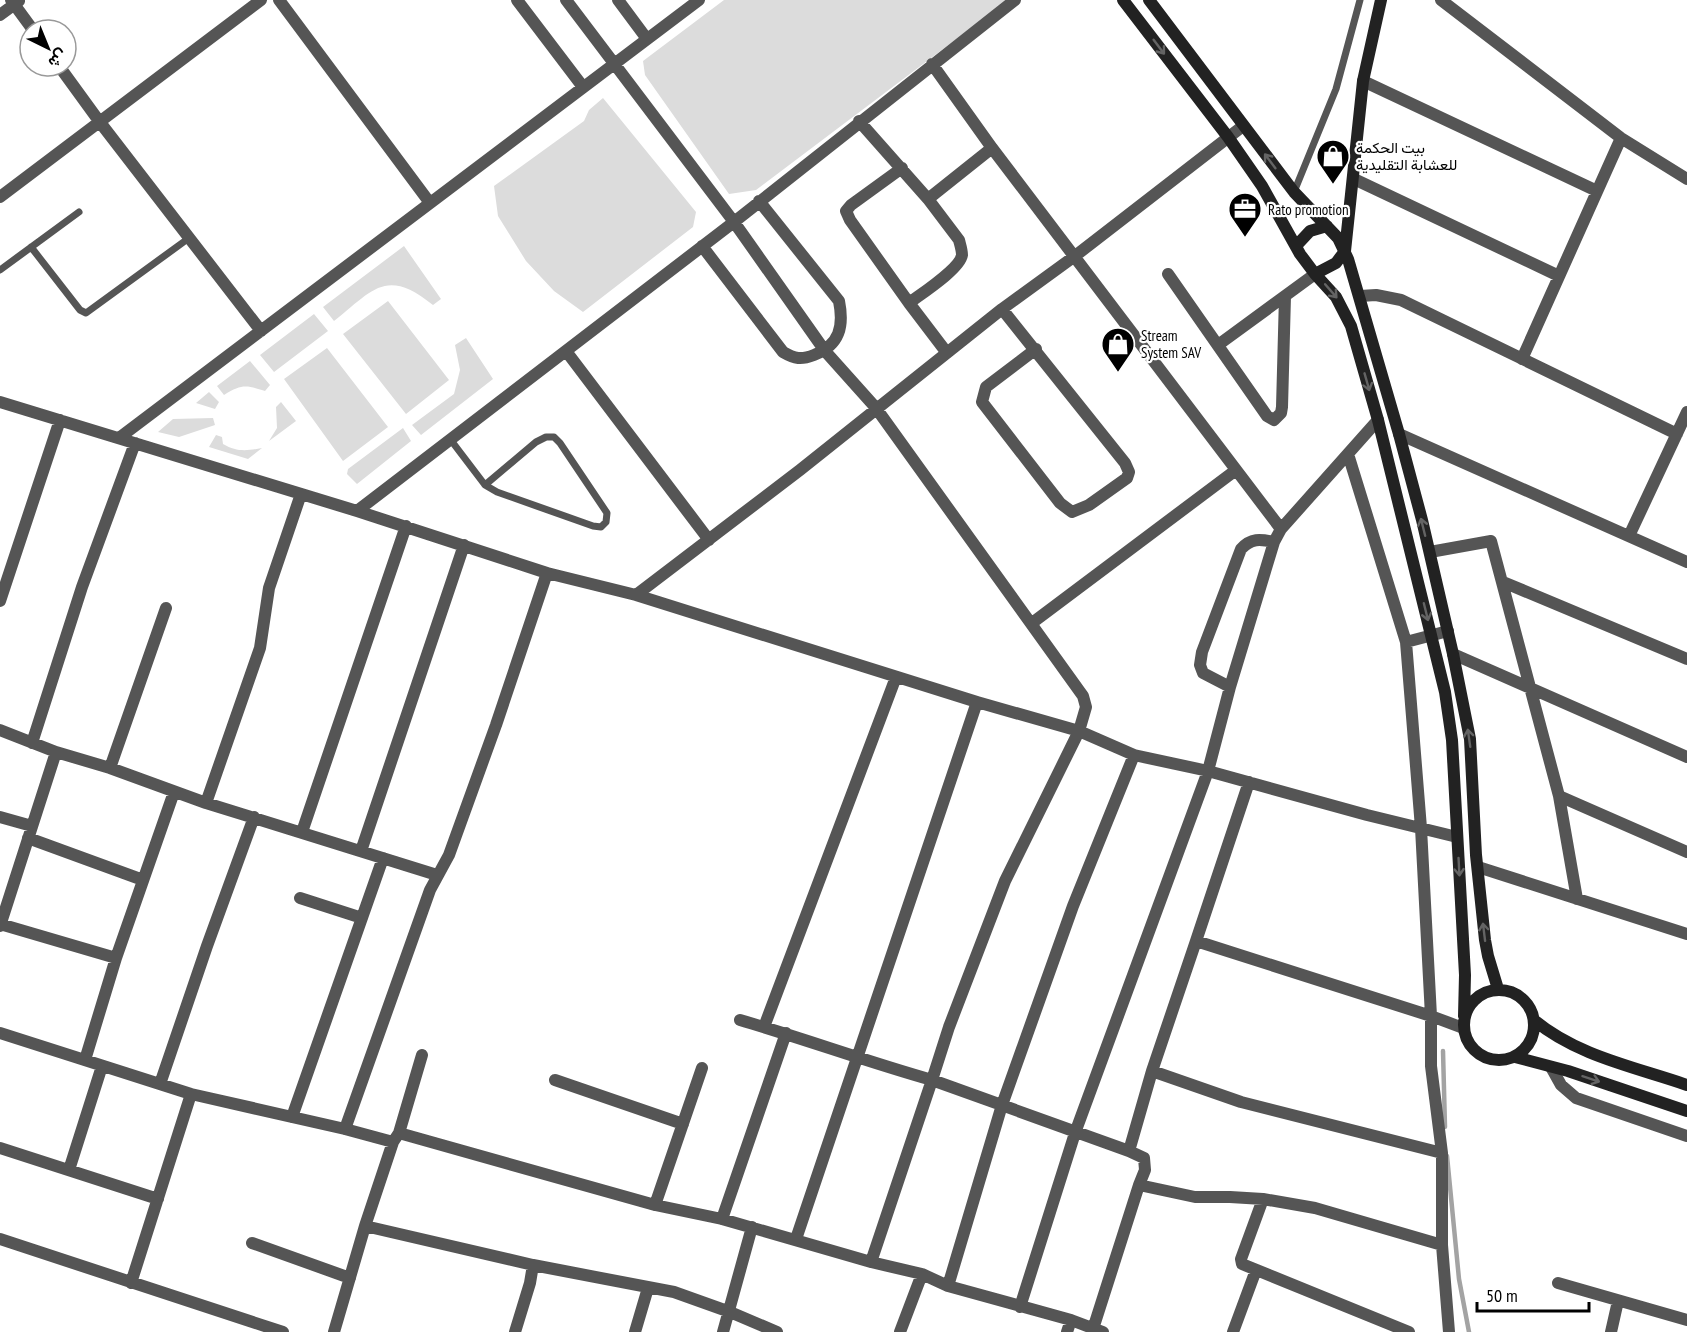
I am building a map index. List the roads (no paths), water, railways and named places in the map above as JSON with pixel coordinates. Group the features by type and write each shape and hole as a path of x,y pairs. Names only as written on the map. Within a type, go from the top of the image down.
{"main road":[{"path":"1123,0 1228,137 1272,201 1296,246 1315,274 1336,297 1351,326 1378,420 1450,717 1465,975 1466,1040 1482,1057 1494,1060 1515,1057 1687,1111"},
{"path":"1149,0 1294,192 1338,238 1345,251 1368,320 1399,434 1430,552 1453,654 1470,739 1478,867 1488,956 1498,989"},
{"path":"1315,274 1336,263 1345,251 1363,81 1381,0"},
{"path":"1296,246 1310,231 1327,226"},
{"path":"1351,326 1368,320"},
{"path":"1464,1022 1474,999 1489,990 1511,991 1522,997 1530,1007 1534,1020 1533,1034 1527,1046 1515,1057"},
{"path":"1534,1020 1560,1039 1579,1048 1687,1085"}],"street":[{"path":"0,197 261,0"},
{"path":"279,0 430,203"},
{"path":"517,0 583,87"},
{"path":"566,0 734,222 825,351 876,408 1032,623 1083,696 1086,706 1079,731 1005,881 950,1027 871,1262"},
{"path":"618,0 647,39"},
{"path":"119,438 699,0"},
{"path":"357,511 734,222 1015,0"},
{"path":"1441,0 1621,138 1687,179"},
{"path":"0,15 15,1 26,18"},
{"path":"932,64 992,148 1281,529"},
{"path":"68,78 261,331"},
{"path":"1363,81 1597,191"},
{"path":"859,121 902,168 959,240 962,256 957,265 909,303"},
{"path":"636,595 710,540 1002,309 1244,126"},
{"path":"1522,360 1621,138"},
{"path":"928,199 992,148"},
{"path":"902,168 846,211 909,303 948,353"},
{"path":"1354,179 1559,276"},
{"path":"702,246 783,352 802,360 825,351 835,341 841,327 838,301 759,201"},
{"path":"1168,274 1267,416 1274,420 1281,413 1282,407 1284,296"},
{"path":"1218,345 1315,274"},
{"path":"1360,296 1376,295 1401,300 1677,434"},
{"path":"1002,309 1036,350 1125,463 1129,472 1127,478 1108,492 1089,505 1072,512 1060,503 982,402 986,387 1036,350"},
{"path":"566,351 710,540"},
{"path":"0,402 406,526 547,573 636,595 977,702 1079,731 1134,755 1208,771 1457,837"},
{"path":"1629,536 1687,412"},
{"path":"0,601 60,420"},
{"path":"1020,1307 1075,1133 1208,771 1230,687 1274,542 1281,529 1378,420"},
{"path":"1399,434 1687,562"},
{"path":"32,743 82,587 135,443"},
{"path":"1347,454 1406,642 1421,828 1431,1016 1431,1066 1442,1153 1442,1245 1449,1332"},
{"path":"1032,623 1236,470"},
{"path":"206,803 260,648 269,588 301,494"},
{"path":"302,832 406,526"},
{"path":"1230,687 1203,673 1200,665 1202,652 1240,549 1247,542 1255,539 1274,542"},
{"path":"1430,552 1491,541 1559,796 1577,899"},
{"path":"361,850 464,545"},
{"path":"345,1129 430,890 449,855 547,573"},
{"path":"1503,582 1687,659"},
{"path":"110,768 166,608"},
{"path":"1406,642 1448,631"},
{"path":"1453,654 1687,757"},
{"path":"764,1027 896,677"},
{"path":"796,1239 977,702"},
{"path":"0,730 56,752 110,768 206,803 437,875"},
{"path":"56,752 0,925 116,958"},
{"path":"948,1286 1002,1105 1073,906 1134,755"},
{"path":"1129,1151 1152,1071 1249,782"},
{"path":"85,1060 116,958 174,792"},
{"path":"1559,796 1687,852"},
{"path":"0,817 143,880"},
{"path":"160,1084 254,817"},
{"path":"292,1117 383,858"},
{"path":"1478,867 1687,934"},
{"path":"300,898 362,918"},
{"path":"1196,941 1431,1016 1464,1022"},
{"path":"0,1033 191,1094 345,1129 396,1138 655,1205 752,1227 871,1262 922,1274 948,1286 1020,1307 1069,1326 1098,1331 1145,1170 1144,1158 932,1080 858,1059 786,1033 740,1020"},
{"path":"722,1219 786,1033"},
{"path":"334,1332 365,1226 422,1055"},
{"path":"69,1170 102,1066"},
{"path":"1551,1067 1561,1085 1576,1098 1687,1136"},
{"path":"655,1205 702,1068"},
{"path":"1152,1071 1241,1102 1442,1153"},
{"path":"555,1080 683,1125"},
{"path":"131,1283 191,1094"},
{"path":"0,1148 158,1199"},
{"path":"1139,1185 1196,1197 1263,1199 1314,1208 1442,1245"},
{"path":"1263,1199 1241,1259 1242,1264 1408,1332"},
{"path":"365,1226 533,1264 674,1292 777,1332"},
{"path":"723,1332 752,1227"},
{"path":"0,1239 283,1332"},
{"path":"252,1243 350,1278"},
{"path":"515,1332 530,1283 533,1264"},
{"path":"1233,1332 1256,1270"},
{"path":"900,1332 922,1274"},
{"path":"1558,1283 1687,1320"},
{"path":"635,1332 648,1288"},
{"path":"1611,1332 1618,1301"}],"lane":[{"path":"1294,192 1336,89 1360,0"},
{"path":"0,270 80,212"},
{"path":"31,248 80,310 86,313 189,238"},
{"path":"450,439 485,485 509,498 592,526 601,527 606,522 607,513 554,437 536,442 485,485"}],"waterway":[{"path":"1443,1051 1445,1127"},
{"path":"1447,1156 1459,1279 1469,1332"}],"place":[{"name":"بيت الحكمة للعشابة التقليدية","path":"1333,185"},
{"name":"Rato promotion","path":"1245,238"},
{"name":"Stream System SAV","path":"1118,373"}]}
